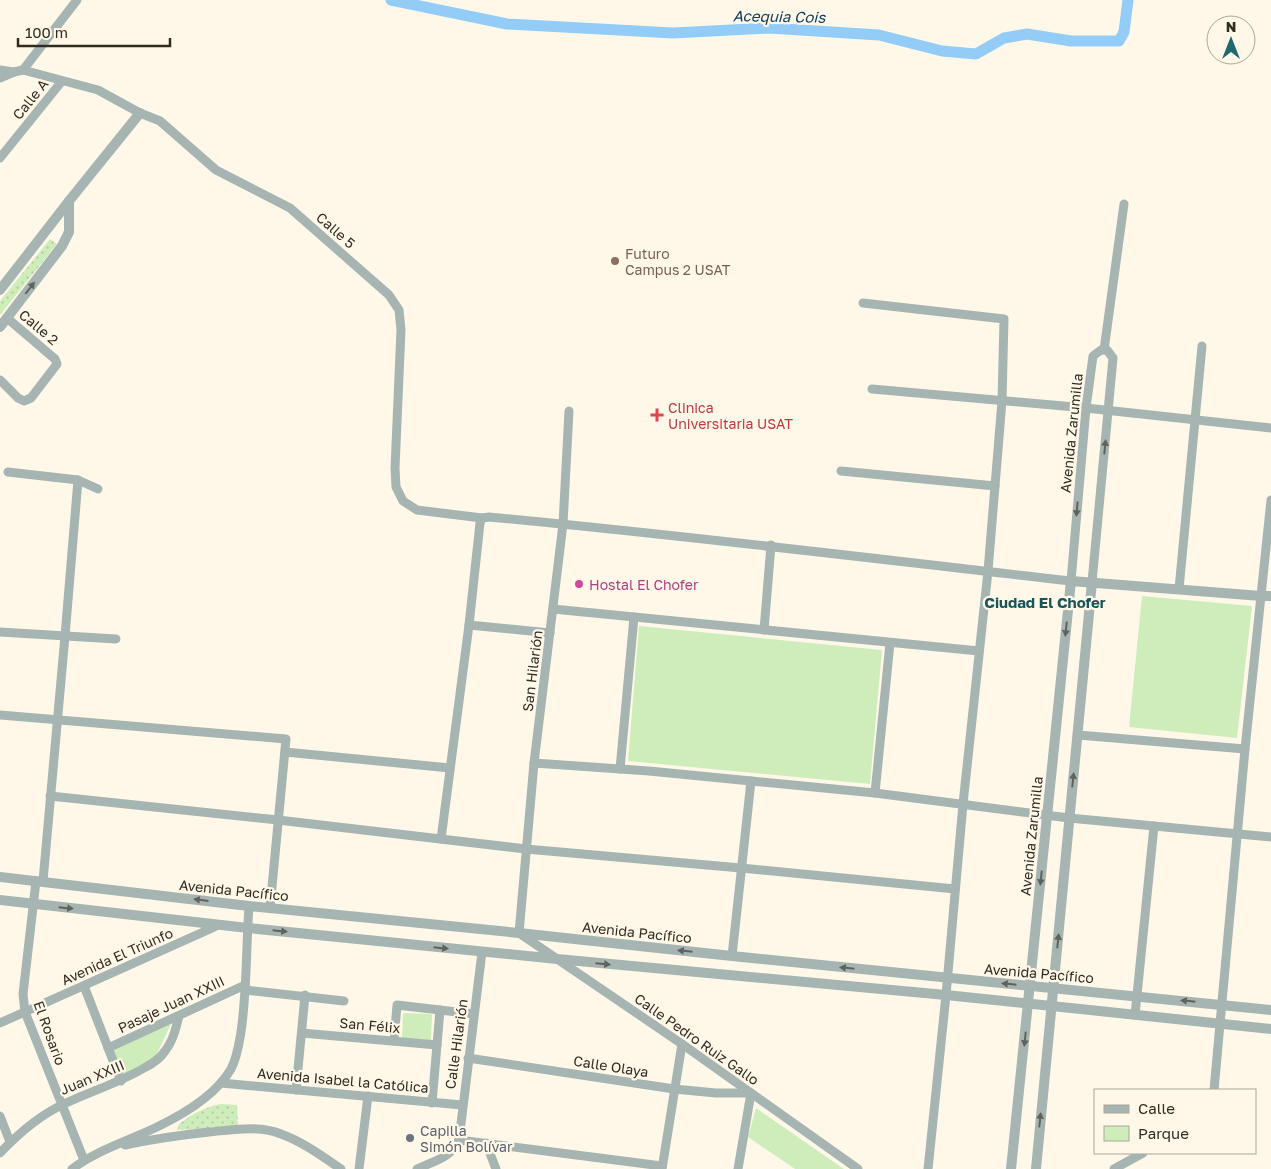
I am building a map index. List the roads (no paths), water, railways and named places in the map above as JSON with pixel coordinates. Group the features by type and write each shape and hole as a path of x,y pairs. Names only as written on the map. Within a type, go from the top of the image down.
{"street":[{"path":"0,78 19,71 77,0"},
{"name":"Calle 5","path":"0,70 19,71 98,90 140,113 160,121 216,170 290,208 390,295 398,310 401,330 395,468 396,487 403,501 417,510 771,546 1071,581"},
{"name":"Calle A","path":"0,158 62,81"},
{"path":"0,290 140,113"},
{"path":"0,327 62,246 69,232 69,201"},
{"path":"1036,1169 1109,411 1113,358 1107,350 1104,350 1124,204"},
{"path":"863,303 1004,319 1002,401 988,571 963,804 928,1169"},
{"name":"Calle 2","path":"0,380 24,402 31,398 57,364 55,359 7,318"},
{"path":"1179,589 1202,346"},
{"name":"Avenida Zarumilla","path":"1011,1169 1071,581 1086,408 1093,356 1104,350"},
{"path":"872,389 1086,408 1271,428"},
{"name":"San Hilarión","path":"519,933 534,763 563,524 569,411"},
{"path":"841,471 995,486"},
{"path":"8,472 78,480 98,490"},
{"name":"El Rosario","path":"78,480 50,796 39,881 33,904 23,994 25,1012 84,1160"},
{"path":"1214,1089 1245,749 1266,596 1271,500"},
{"path":"441,839 482,518"},
{"path":"764,630 771,546"},
{"path":"1071,581 1266,596"},
{"path":"553,609 979,651"},
{"path":"620,769 634,617"},
{"path":"469,625 550,633"},
{"path":"0,632 116,639"},
{"path":"875,793 890,643"},
{"path":"0,715 286,739 270,908"},
{"path":"1078,735 1245,749"},
{"path":"284,752 450,768"},
{"path":"534,763 620,769 875,793 1070,818 1271,837"},
{"path":"732,956 751,781"},
{"path":"50,796 526,849 955,889"},
{"path":"1135,1015 1154,826"},
{"name":"Avenida Pacífico","path":"0,877 249,906 1271,1010"},
{"path":"0,900 482,952 946,995 1271,1029"},
{"path":"72,1169 84,1160 183,1113 221,1083 232,1067 238,1048 242,1022 249,906"},
{"name":"Avenida El Triunfo","path":"0,1023 218,925"},
{"name":"Calle Pedro Ruiz Gallo","path":"519,933 682,1044 858,1169"},
{"name":"Calle Hilarión","path":"459,1140 482,952"},
{"path":"84,986 121,1081"},
{"name":"Pasaje Juan XXIII","path":"108,1048 245,988 344,1001"},
{"path":"296,1090 305,996"},
{"path":"394,1041 397,1005 474,1014"},
{"path":"432,1102 440,1010"},
{"name":"Juan XXIII","path":"0,1152 33,1123 62,1104 121,1081 154,1062 164,1053 171,1041 180,1016"},
{"name":"San Félix","path":"302,1033 436,1045"},
{"path":"417,1169 451,1153 459,1140 662,1168 682,1044"},
{"name":"Calle Olaya","path":"468,1058 674,1089 716,1094 751,1094"},
{"name":"Avenida Isabel la Católica","path":"221,1083 462,1105"},
{"path":"738,1169 751,1094"},
{"path":"359,1169 368,1096"},
{"path":"0,1116 10,1142"},
{"path":"106,1149 192,1134 252,1129 267,1130 297,1141 341,1169"},
{"path":"486,1143 496,1169"},
{"path":"1114,1169 1141,1154"}],"waterway":[{"name":"Acequia Cois","path":"391,0 507,24 673,33 769,28 879,35 942,51 976,54 1004,38 1027,34 1071,41 1119,41 1124,32 1128,0"}],"place":[{"name":"Futuro Campus 2 USAT","path":"615,261"},
{"name":"Clinica Universitaria USAT","path":"657,415"},
{"name":"Hostal El Chofer","path":"579,584"},
{"name":"Capilla Simón Bolívar","path":"410,1138"}],"district":[{"name":"Ciudad El Chofer","path":"1045,602"}]}
